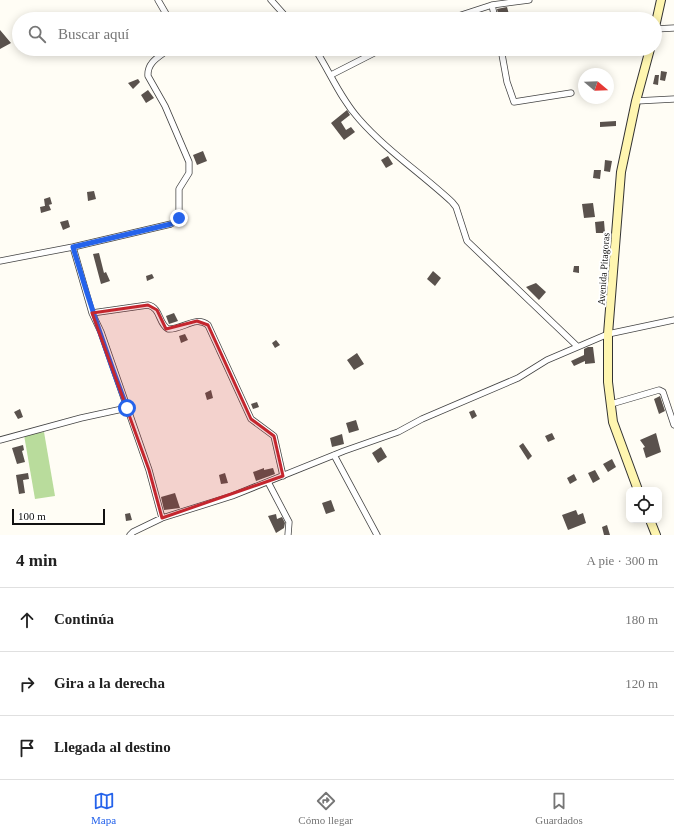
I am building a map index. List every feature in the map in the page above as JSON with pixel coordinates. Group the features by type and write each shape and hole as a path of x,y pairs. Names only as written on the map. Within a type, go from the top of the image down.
{"main road":[{"path":"658,12 661,0"},
{"name":"Avenida Pitagoras","path":"637,487 613,422 608,382 608,334 621,172 636,101 648,56"},
{"path":"651,523 656,535"}],"street":[{"path":"158,0 165,12"},
{"path":"271,0 282,12"},
{"path":"470,12 492,5 529,0"},
{"path":"492,5 494,12"},
{"path":"662,28 674,28"},
{"path":"0,261 73,247 171,224 179,218 179,189 189,173 188,162 165,106 148,76 148,70 152,63 160,56"},
{"path":"319,56 345,101 364,124 452,202 456,207 467,240 475,249 577,346"},
{"path":"331,75 368,56"},
{"path":"502,56 507,82 514,102 570,92"},
{"path":"636,101 674,99"},
{"path":"73,247 92,313 101,332 149,470 162,518"},
{"path":"92,313 148,305 153,306 165,327 168,329 196,321 203,321 208,325 251,419 274,436 283,476"},
{"path":"130,535 133,532 162,518 187,512 398,432 422,419 518,378 547,360 577,346 608,334 674,320"},
{"path":"611,404 659,390 663,392 674,425"},
{"path":"0,440 81,418 127,408"},
{"path":"334,456 377,535"},
{"path":"268,482 289,522 288,535"}],"highlighted area":[{"path":"148,305 157,310 166,329 197,321 208,325 251,419 274,436 283,476 162,518 149,470 92,313"}],"green space":[{"path":"44,432 55,496 35,499 24,435"}],"building":[{"path":"507,7 508,12 498,12 497,9"},
{"path":"0,30 11,43 0,49"},
{"path":"661,71 667,72 665,81 660,80"},
{"path":"655,75 659,75 658,85 653,84"},
{"path":"138,79 140,82 133,89 128,83"},
{"path":"148,90 154,98 146,103 141,95"},
{"path":"347,110 350,115 341,122 346,130 351,127 355,132 344,140 331,123"},
{"path":"616,121 616,126 600,127 600,122"},
{"path":"203,151 207,161 197,165 193,155"},
{"path":"388,156 393,164 386,168 381,160"},
{"path":"605,160 612,161 610,172 604,171"},
{"path":"594,170 601,170 600,179 593,178"},
{"path":"94,191 96,199 88,201 87,192"},
{"path":"50,197 52,204 45,206 44,199"},
{"path":"593,203 595,217 584,218 582,204"},
{"path":"49,205 51,210 41,213 40,207"},
{"path":"68,220 70,227 63,230 60,222"},
{"path":"604,221 605,233 596,233 595,222"},
{"path":"99,253 104,273 106,272 110,281 101,284 93,254"},
{"path":"574,266 579,266 579,273 573,272"},
{"path":"433,271 441,278 435,286 427,279"},
{"path":"152,274 154,278 147,281 146,276"},
{"path":"536,283 546,292 539,300 526,287"},
{"path":"174,313 178,321 169,324 166,316"},
{"path":"185,334 188,340 181,343 179,336"},
{"path":"276,340 280,345 275,348 272,343"},
{"path":"593,347 595,363 585,364 585,361 574,366 571,361 584,355 584,349"},
{"path":"357,353 364,364 354,370 347,360"},
{"path":"211,390 213,398 207,400 205,393"},
{"path":"660,396 665,411 659,414 654,399"},
{"path":"257,402 259,407 253,409 251,404"},
{"path":"20,409 23,417 18,419 14,412"},
{"path":"474,410 477,416 472,419 469,412"},
{"path":"356,420 359,430 349,433 346,423"},
{"path":"552,433 555,439 548,442 545,436"},
{"path":"656,433 661,452 646,458 643,448 645,447 640,440"},
{"path":"342,434 344,444 332,447 330,438"},
{"path":"523,443 532,456 528,460 519,446"},
{"path":"23,445 24,450 22,451 25,462 17,464 12,448"},
{"path":"381,447 387,457 378,463 372,453"},
{"path":"612,459 616,467 608,472 603,464"},
{"path":"264,468 264,470 273,468 275,474 256,481 253,472"},
{"path":"595,470 600,479 593,483 588,473"},
{"path":"28,473 29,479 23,480 25,493 19,494 16,475"},
{"path":"225,473 228,483 221,484 219,475"},
{"path":"574,474 577,480 570,484 567,478"},
{"path":"175,493 180,508 164,510 161,497"},
{"path":"331,500 335,511 326,514 322,503"},
{"path":"576,510 578,515 583,513 586,523 568,530 562,515"},
{"path":"130,513 132,520 126,521 125,514"},
{"path":"276,514 277,519 282,517 285,523 284,528 276,533 268,516"},
{"path":"607,525 610,535 604,535 602,527"}],"route":[{"path":"127,408 101,332 92,313 73,247 130,232 171,224 179,218"}]}
